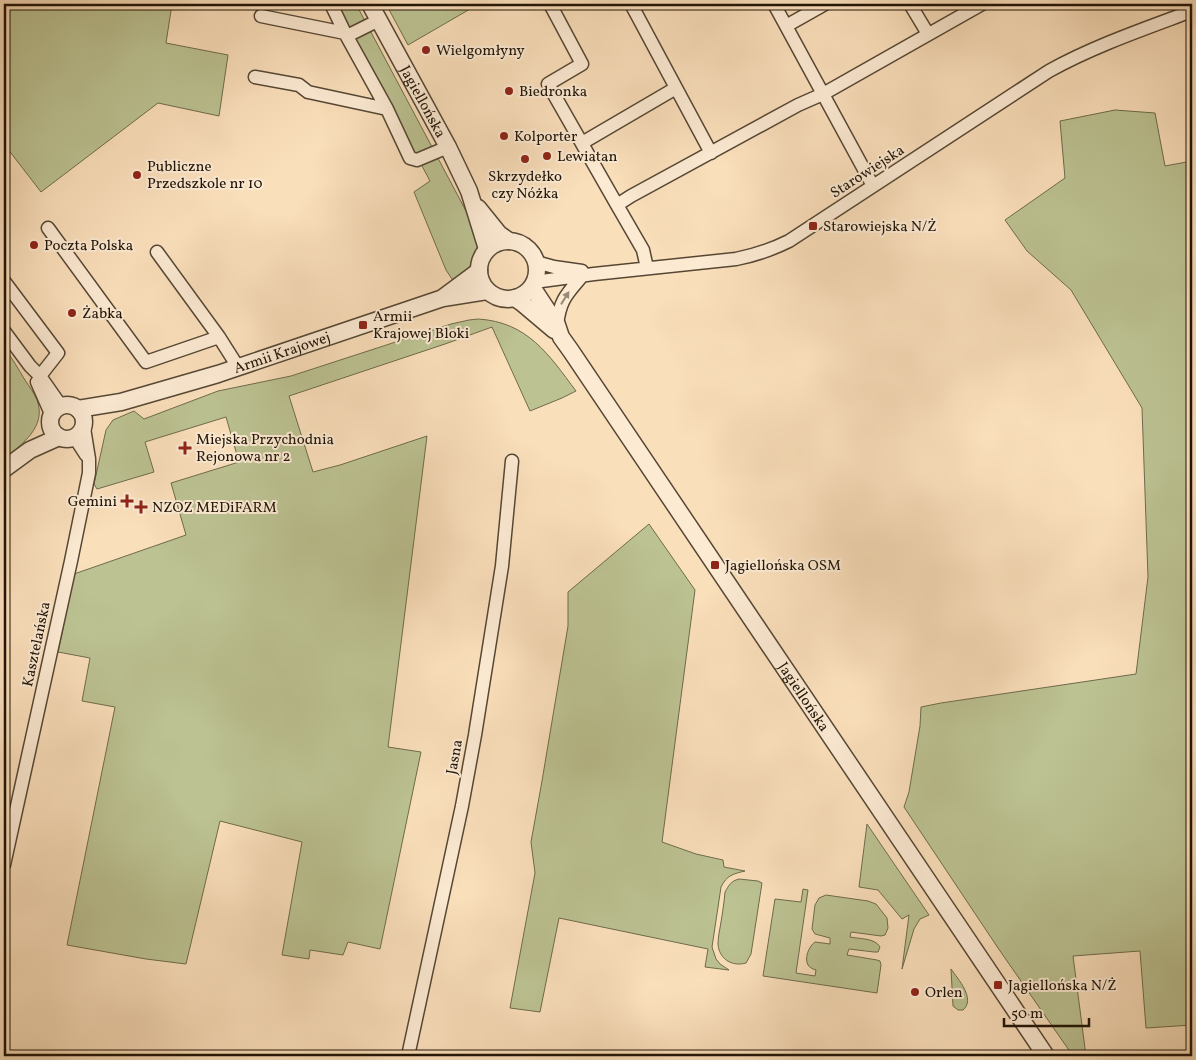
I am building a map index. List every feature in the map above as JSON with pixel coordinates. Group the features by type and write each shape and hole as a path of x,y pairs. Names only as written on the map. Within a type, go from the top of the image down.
{"street":[{"path":"331,4 387,109 410,158 417,160 448,147"},
{"path":"550,4 582,64 548,84 643,250 647,268"},
{"path":"631,4 711,153"},
{"path":"774,4 873,186"},
{"path":"786,26 825,4"},
{"path":"910,4 928,34"},
{"path":"617,205 798,105 823,94 982,4"},
{"path":"346,34 375,9"},
{"name":"Jagiellońska","path":"375,9 448,147 472,200 487,250"},
{"name":"Starowiejska","path":"533,284 589,274 736,259 764,253 789,241 1062,63 1192,10"},
{"path":"261,16 346,34"},
{"path":"255,77 300,85 308,92 387,109"},
{"path":"582,143 676,88"},
{"name":"Jagiellońska","path":"472,200 499,234 508,241"},
{"path":"48,228 146,362 219,337"},
{"path":"508,241 526,247 536,262 537,269 533,284 523,295 505,299 495,296 482,285 479,271 480,263 487,250 501,242 508,241"},
{"path":"156,252 219,337 238,367"},
{"path":"536,262 589,274"},
{"name":"Armii Krajowej","path":"443,298 479,271"},
{"path":"559,331 558,311 562,300 565,295 589,274"},
{"path":"4,281 58,353 40,376"},
{"name":"Jagiellońska","path":"533,284 559,331 1046,1056"},
{"name":"Armii Krajowej","path":"4,469 68,422 121,402 238,367 443,298 487,290"},
{"name":"Jagiellońska","path":"515,298 559,331"},
{"path":"4,331 68,422"},
{"path":"30,366 40,376 68,422"},
{"name":"Kasztelańska","path":"4,865 89,473 89,459 68,422"},
{"name":"Jasna","path":"408,1056 462,806 475,736 502,566 512,460"}],"green space":[{"path":"4,4 172,4 166,43 228,55 219,116 158,103 41,192 4,144"},
{"path":"336,4 356,4 474,226 479,238 471,269 454,282 446,270 414,192 430,181"},
{"path":"386,4 476,4 477,5 408,45"},
{"path":"1115,110 1155,113 1165,166 1192,161 1192,407 1188,408 1192,619 1192,1025 1146,1028 1140,951 1073,956 1086,1056 1073,1056 904,807 909,792 920,726 921,707 1136,674 1148,577 1142,408 1071,290 1027,251 1005,220 1065,178 1060,121"},
{"path":"478,319 495,321 511,326 524,334 546,353 576,391 530,411 492,327 289,396 313,472 427,436 388,747 421,752 380,949 348,942 343,955 310,950 309,959 282,955 302,842 220,821 186,964 67,945 115,707 82,701 90,658 58,652 74,574 186,535 171,483 239,462 226,417 145,442 154,472 97,489 94,484 106,430 113,420 134,411 144,419 218,391 291,376 451,324"},
{"path":"4,348 37,400 39,418 31,434 4,459"},
{"path":"649,524 695,590 662,842 696,854 723,860 724,867 745,871 731,876 721,887 712,947 716,959 729,970 705,967 708,949 559,918 540,1012 510,1008 535,873 531,842 568,626 568,592"},
{"path":"867,824 929,915 920,919 914,929 902,969 909,915 902,919 878,890 859,887"},
{"path":"739,879 762,883 751,954 746,963 736,964 724,958 718,944 725,892 730,884"},
{"path":"803,889 808,890 796,973 815,976 816,970 810,967 807,962 809,949 815,942 830,944 830,938 815,934 812,929 815,905 819,898 826,895 868,901 876,904 887,918 888,928 885,935 881,936 851,932 850,937 871,940 880,947 878,952 849,949 847,955 880,961 877,993 763,976 775,899 801,902"},
{"path":"951,969 967,995 967,1005 963,1010 958,1010 953,1006"}],"place":[{"name":"Wielgomłyny","path":"426,50"},
{"name":"Biedronka","path":"509,91"},
{"name":"Kolporter","path":"504,136"},
{"name":"Lewiatan","path":"547,156"},
{"name":"Skrzydełko czy Nóżka","path":"525,159"},
{"name":"Publiczne Przedszkole nr 10","path":"137,175"},
{"name":"Starowiejska N/Ż","path":"813,226"},
{"name":"Poczta Polska","path":"34,245"},
{"name":"Żabka","path":"72,313"},
{"name":"Armii Krajowej Bloki","path":"363,325"},
{"name":"Miejska Przychodnia Rejonowa nr 2","path":"185,448"},
{"name":"Gemini","path":"127,501"},
{"name":"NZOZ MEDiFARM","path":"141,507"},
{"name":"Jagiellońska OSM","path":"715,565"},
{"name":"Jagiellońska N/Ż","path":"998,985"},
{"name":"Orlen","path":"915,992"}]}
